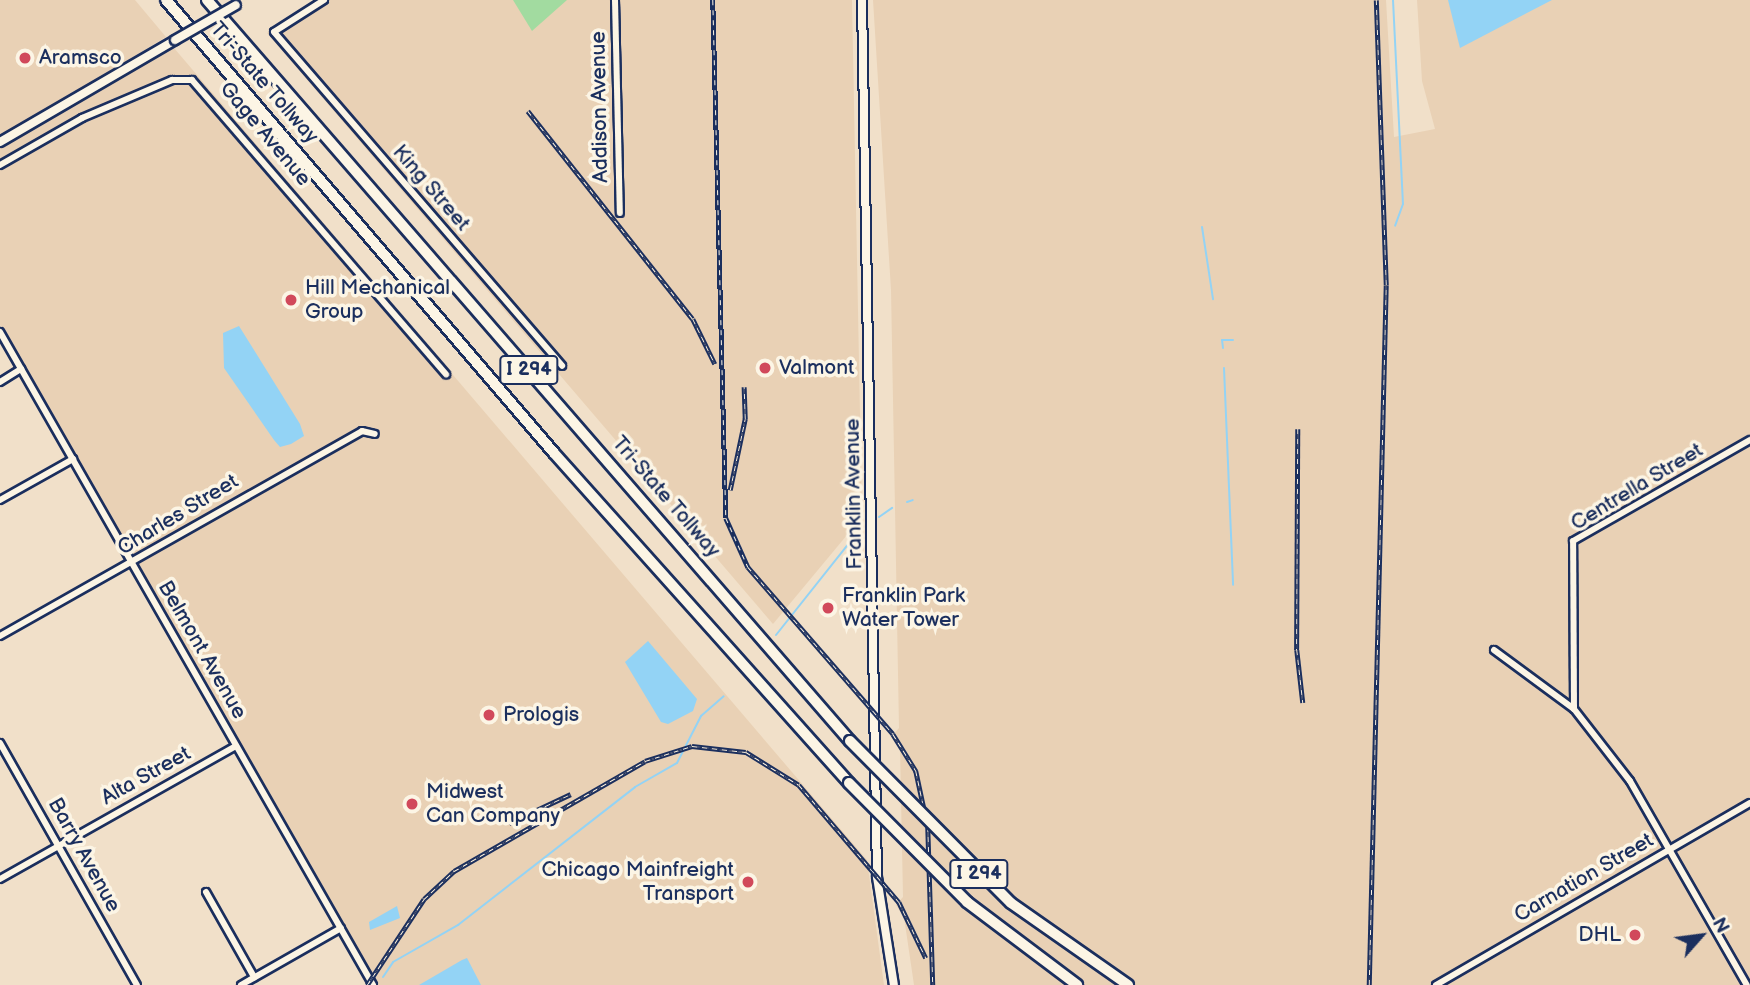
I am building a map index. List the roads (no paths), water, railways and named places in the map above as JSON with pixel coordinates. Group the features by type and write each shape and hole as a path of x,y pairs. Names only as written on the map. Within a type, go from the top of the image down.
{"highway":[{"name":"Tri-State Tollway","path":"166,0 554,453 849,783 967,902 1077,985"},
{"name":"Tri-State Tollway","path":"207,0 850,741 1011,903 1128,985"}],"main road":[{"path":"0,142 245,0"},
{"name":"Franklin Avenue","path":"862,0 877,877 894,985"}],"street":[{"name":"King Street","path":"324,0 274,32 562,366"},
{"name":"Addison Avenue","path":"615,0 620,214"},
{"name":"Gage Avenue","path":"0,165 82,118 172,80 192,80 446,374"},
{"name":"Belmont Avenue","path":"0,332 373,985"},
{"path":"0,382 21,369"},
{"name":"Charles Street","path":"0,636 362,431 374,434"},
{"name":"Centrella Street","path":"1574,709 1573,541 1750,440"},
{"path":"0,500 73,459"},
{"path":"1494,650 1574,709 1630,781 1747,985"},
{"name":"Barry Avenue","path":"0,743 136,985"},
{"name":"Alta Street","path":"0,879 236,746"},
{"name":"Carnation Street","path":"1436,985 1750,803"},
{"path":"206,891 254,978"},
{"path":"240,985 341,928"}],"water":[{"path":"1448,0 1552,0 1460,48"},
{"path":"239,326 300,424 304,436 291,444 280,447 224,368 223,333"},
{"path":"648,641 697,699 693,711 668,724 661,722 625,662"},
{"path":"397,906 400,918 370,930 369,922"},
{"path":"467,958 481,985 419,985 462,960"}],"waterway":[{"path":"1393,0 1403,204 1395,226"},
{"path":"1202,227 1213,299"},
{"path":"1223,348 1222,340 1233,340"},
{"path":"1224,368 1233,585"},
{"path":"907,502 913,500"},
{"path":"879,517 892,508"},
{"path":"776,635 858,532"},
{"path":"383,977 393,962 458,925 635,787 677,763 701,716 724,696"}],"railway":[{"path":"713,0 726,518 748,567 893,734 916,771 928,827 933,985"},
{"path":"1369,985 1386,285 1376,0"},
{"path":"528,111 693,319 715,364"},
{"path":"730,490 745,419 744,387"},
{"path":"1298,429 1297,650 1303,703"},
{"path":"367,985 424,899 454,871 645,761 692,746 746,752 799,785 899,902 926,958"},
{"path":"509,823 571,794"}],"place":[{"name":"Aramsco","path":"25,58"},
{"name":"Hill Mechanical Group","path":"291,300"},
{"name":"Valmont","path":"765,368"},
{"name":"Franklin Park Water Tower","path":"828,608"},
{"name":"Prologis","path":"489,715"},
{"name":"Midwest Can Company","path":"412,804"},
{"name":"Chicago Mainfreight Transport","path":"748,882"},
{"name":"DHL","path":"1635,935"}]}
